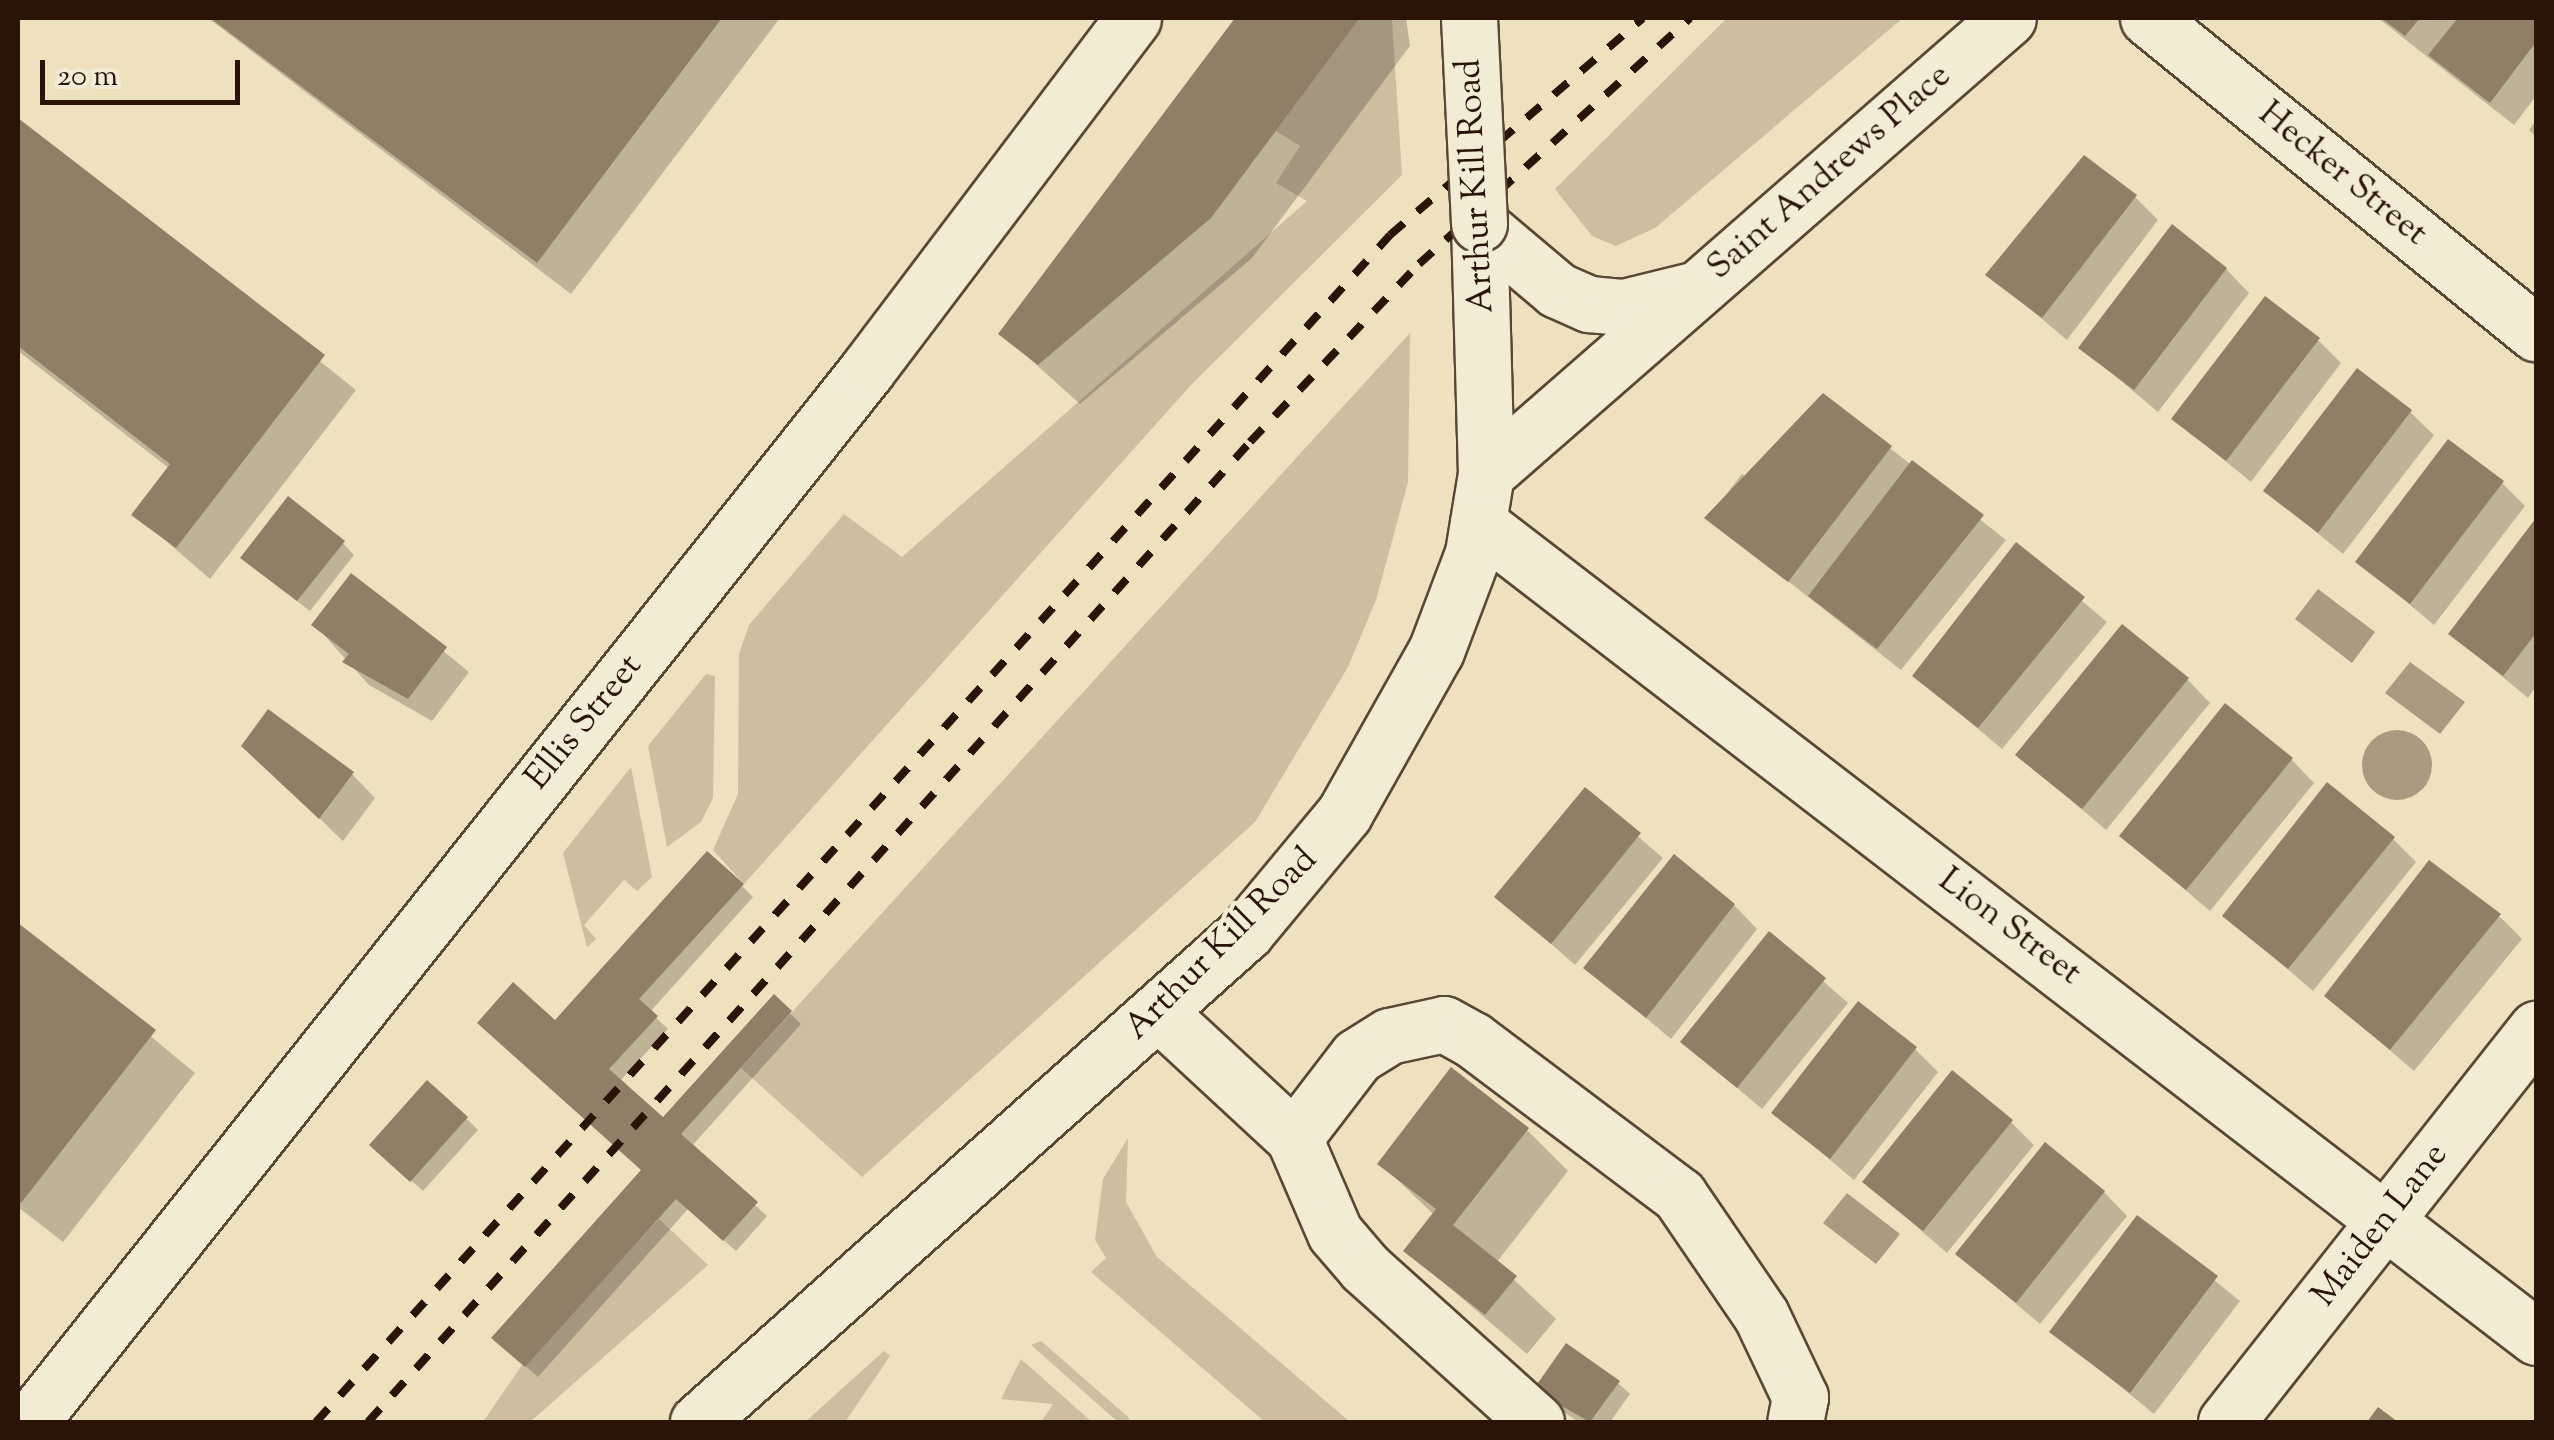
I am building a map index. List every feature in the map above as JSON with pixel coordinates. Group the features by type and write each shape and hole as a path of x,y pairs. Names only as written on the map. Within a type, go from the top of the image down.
{"street":[{"name":"Ellis Street","path":"30,1422 866,370 1133,18"},
{"name":"Arthur Kill Road","path":"698,1422 1158,1012 1300,876 1344,814 1436,650 1482,498 1486,361 1469,18"},
{"name":"Saint Andrews Place","path":"1482,498 1697,289 2008,18"},
{"name":"Hecker Street","path":"2148,18 2536,333"},
{"name":"Saint Andrews Place","path":"1479,224 1557,290 1589,304 1624,308 1697,289"},
{"name":"Lion Street","path":"1482,498 2536,1337"},
{"path":"1158,1012 1294,1138 1335,1234 1536,1422"},
{"path":"1294,1138 1357,1056 1409,1028 1458,1032 1680,1195 1762,1315 1800,1397 1795,1422"},
{"name":"Maiden Lane","path":"2226,1422 2536,1029"}],"shaded area":[{"path":"1360,18 1392,20 1402,175 1191,385 744,884 713,850 738,794 739,654 749,625 844,514 902,557 1307,201 1276,183 1300,146 1276,131"},
{"path":"1727,18 1903,18 1655,228 1616,246 1592,236 1555,189"},
{"path":"1410,333 1408,482 1376,600 1348,667 1255,822 862,1177 741,1068"},
{"path":"2318,589 2375,632 2352,663 2295,619"},
{"path":"2410,662 2465,702 2440,734 2385,693"},
{"path":"706,674 715,676 713,798 701,822 667,847 648,746"},
{"path":"2397,730 2422,740 2432,765 2422,790 2397,800 2372,790 2362,765 2372,740"},
{"path":"631,767 652,877 637,891 624,880 584,925 596,939 587,947 563,853"},
{"path":"1128,1138 1126,1202 1157,1257 1350,1422 1265,1422 1091,1272 1106,1258 1095,1240 1103,1179"},
{"path":"1847,1193 1900,1234 1876,1264 1823,1223"},
{"path":"659,1219 708,1265 530,1422 483,1422 522,1365"},
{"path":"1041,1341 1131,1422 1118,1422 1031,1345"},
{"path":"884,1351 890,1356 845,1422 805,1422"},
{"path":"1021,1359 1092,1422 1041,1422 1053,1404 1001,1399"}],"building":[{"path":"210,18 722,18 537,263"},
{"path":"1235,18 1360,18 1211,218 1038,365 998,334"},
{"path":"2381,18 2420,18 2405,36"},
{"path":"2458,18 2536,18 2536,42 2490,103 2428,55"},
{"path":"18,118 325,355 176,548 131,515 170,464 18,346"},
{"path":"2084,155 2137,195 2042,318 1985,275"},
{"path":"2172,224 2227,268 2134,390 2078,348"},
{"path":"2265,296 2320,338 2226,461 2171,419"},
{"path":"2357,368 2412,410 2318,533 2263,491"},
{"path":"1823,393 1892,446 1788,582 1704,518"},
{"path":"2448,439 2504,481 2410,604 2355,562"},
{"path":"1912,460 1984,515 1877,649 1808,596"},
{"path":"288,496 345,541 297,601 240,558"},
{"path":"2536,518 2536,633 2503,676 2448,634"},
{"path":"2016,542 2085,597 1978,728 1912,676"},
{"path":"351,573 447,647 408,699 342,662 349,654 311,625"},
{"path":"2122,624 2189,678 2082,809 2015,755"},
{"path":"2225,703 2293,758 2186,890 2119,836"},
{"path":"268,709 354,772 319,819 241,746"},
{"path":"2327,782 2395,837 2288,969 2222,916"},
{"path":"1585,787 1641,833 1551,944 1494,897"},
{"path":"707,851 744,884 639,999 658,1016 609,1069 663,1117 774,994 792,1011 681,1134 758,1202 723,1241 676,1199 525,1367 491,1338 641,1170 477,1023 513,982 555,1020"},
{"path":"1674,854 1735,904 1646,1018 1583,968"},
{"path":"2429,860 2501,914 2390,1050 2324,996"},
{"path":"18,923 156,1030 21,1203 18,1201"},
{"path":"1769,931 1826,978 1737,1088 1680,1042"},
{"path":"1858,1001 1917,1047 1830,1159 1771,1113"},
{"path":"1451,1067 1529,1128 1453,1225 1517,1276 1485,1315 1403,1251 1436,1209 1377,1164"},
{"path":"1952,1070 2013,1120 1923,1231 1862,1182"},
{"path":"427,1080 468,1117 410,1182 369,1145"},
{"path":"2045,1142 2105,1191 2016,1303 1955,1254"},
{"path":"2137,1215 2218,1276 2130,1393 2049,1332"},
{"path":"1566,1343 1620,1381 1590,1422 1533,1390"},
{"path":"2378,1407 2398,1422 2367,1422"}],"railway":[{"path":"316,1422 1390,235 1643,18"},
{"path":"368,1422 1250,442 1419,264 1690,18"}]}
